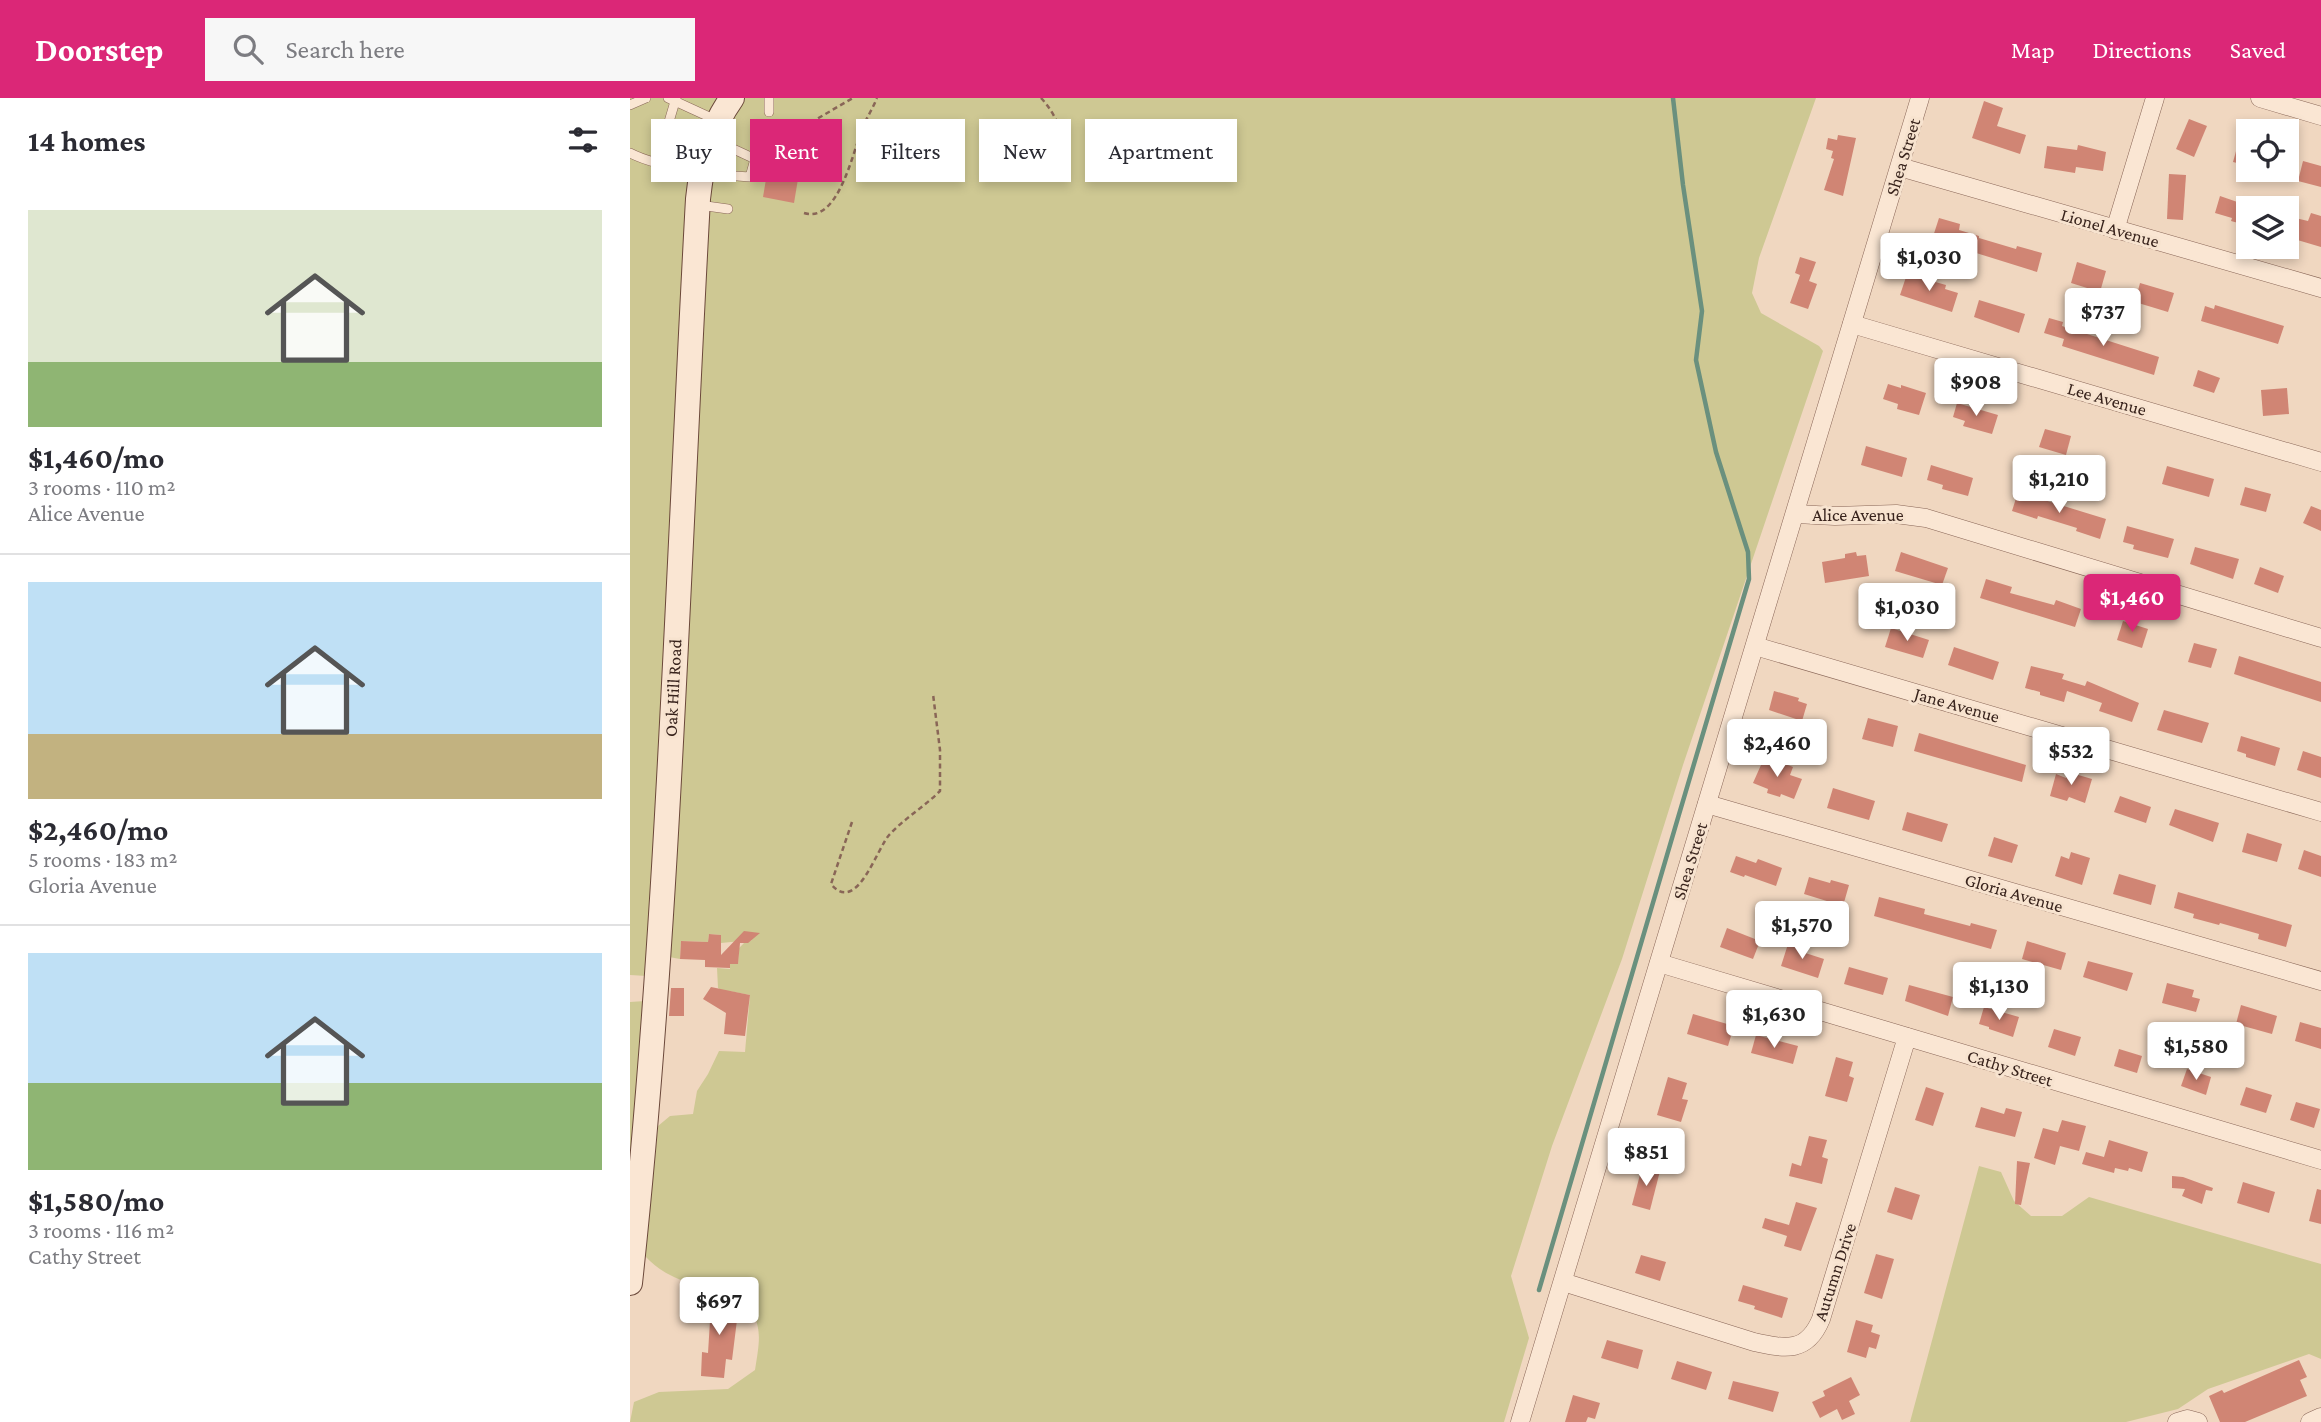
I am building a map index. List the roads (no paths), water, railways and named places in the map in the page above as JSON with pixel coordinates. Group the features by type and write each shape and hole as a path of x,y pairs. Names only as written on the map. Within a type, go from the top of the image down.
{"street":[{"name":"Oak Hill Road","path":"719,119 732,98"},
{"name":"Shea Street","path":"1520,1422 1920,98"},
{"path":"2115,230 2155,98"},
{"path":"2260,98 2321,116"},
{"name":"Lionel Avenue","path":"1900,167 2321,288"},
{"name":"Oak Hill Road","path":"630,1283 662,909 701,182"},
{"name":"Lee Avenue","path":"1852,324 2321,462"},
{"name":"Alice Avenue","path":"1796,514 1896,514 1926,518 2321,638"},
{"name":"Jane Avenue","path":"1755,646 2321,811"},
{"name":"Gloria Avenue","path":"1707,804 2321,981"},
{"name":"Cathy Street","path":"1659,963 2321,1160"},
{"name":"Autumn Drive","path":"1563,1282 1754,1342 1785,1347 1804,1343 1812,1337 1821,1319 1907,1037"},
{"path":"2310,1422 2321,1417"},
{"path":"2177,1422 2187,1419 2198,1422"}],"lane":[{"path":"630,105 646,98"},
{"path":"769,98 769,112"},
{"path":"668,119 673,99 700,119"},
{"path":"736,146 755,162 750,177 736,175"},
{"path":"630,153 651,161"},
{"path":"698,205 728,209"}],"waterway":[{"path":"1539,1290 1749,579 1748,552 1716,452 1696,360 1702,311 1673,98"}]}
